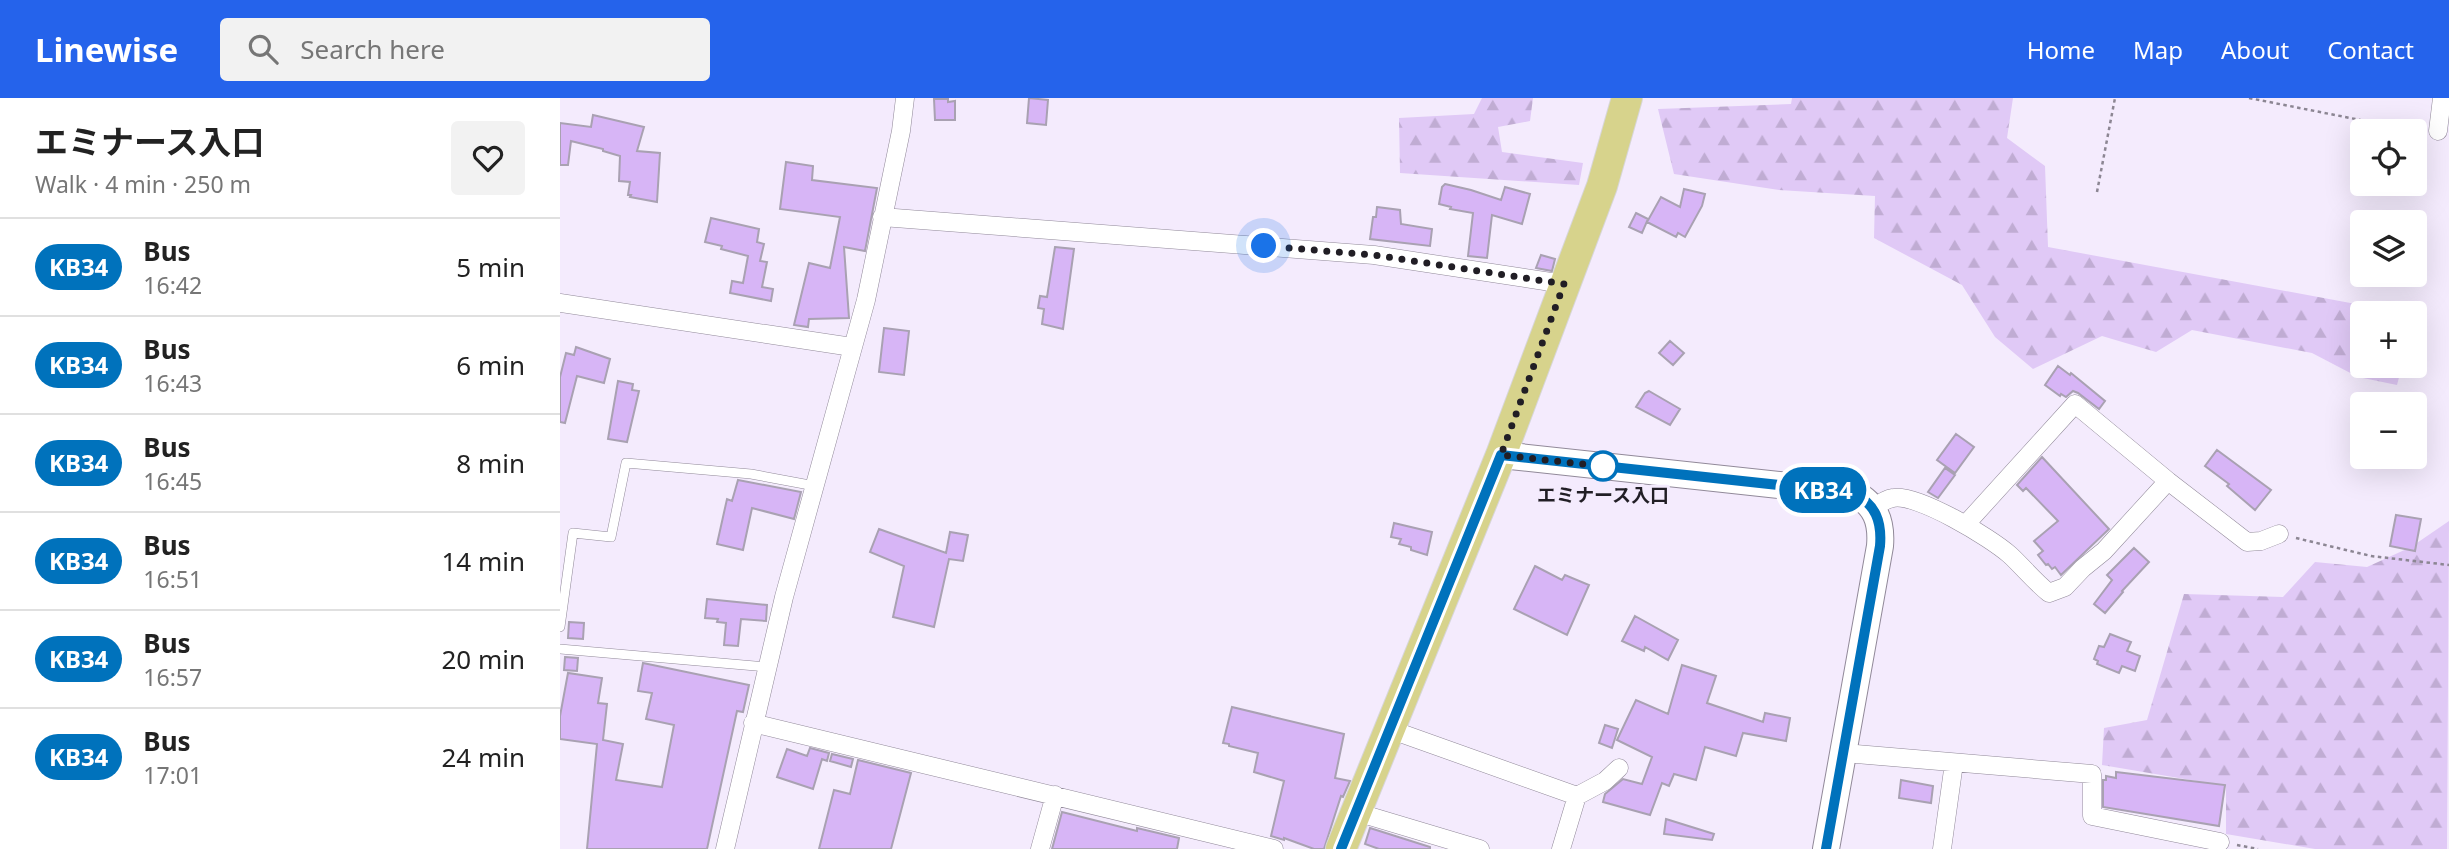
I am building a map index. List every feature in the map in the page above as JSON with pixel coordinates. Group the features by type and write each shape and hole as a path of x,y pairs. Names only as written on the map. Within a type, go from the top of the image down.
{"main road":[{"path":"1341,849 1501,455 1602,186 1628,98"}],"street":[{"path":"725,849 767,667 866,300 901,131 905,98"},
{"path":"2438,131 2442,98"},
{"path":"882,217 1374,255 1564,284"},
{"path":"560,303 852,347"},
{"path":"1966,524 2076,404 2168,481 2247,542 2261,541 2279,534"},
{"path":"1501,455 1853,493 1874,508 1882,531 1880,546 1826,849"},
{"path":"1874,508 1895,497 1909,499 1966,524 2009,554 2049,593 2065,587 2082,568 2104,551 2168,481"},
{"path":"753,723 1274,849"},
{"path":"1389,729 1577,796"},
{"path":"1844,754 2092,774 2092,816 2220,842"},
{"path":"1942,849 1954,763"},
{"path":"1561,849 1577,796 1605,780 1619,768"},
{"path":"1040,849 1055,795"},
{"path":"1356,812 1480,849"}],"lane":[{"path":"560,627 573,533 611,537 626,463 751,474 815,486"},
{"path":"560,649 767,667"}],"path":[{"path":"2097,192 2115,98"},
{"path":"2249,98 2437,135 2438,131"},
{"path":"2279,534 2371,556 2449,565"},
{"path":"2220,842 2258,849"}],"green space":[{"path":"1482,98 1533,98 1530,121 1498,127 1502,152 1583,163 1579,185 1400,173 1399,118 1474,114"},
{"path":"1792,98 2013,98 2007,138 2045,166 2048,247 2350,303 2350,373 2312,353 2192,330 2156,352 2102,336 2033,369 1995,337 1962,285 1874,238 1875,196 1779,190 1674,174 1658,109 1791,104"},
{"path":"2363,378 2399,378 2397,385"},
{"path":"2449,521 2447,849 2315,849 2226,834 2226,786 2102,765 2104,728 2147,720 2184,594 2283,597 2315,562 2367,567 2411,547"}],"building":[{"path":"1029,98 1048,100 1046,125 1027,123"},
{"path":"934,99 955,101 955,120 935,120"},
{"path":"593,115 644,127 637,151 660,153 657,202 630,197 630,182 619,181 620,156 603,149 571,141 568,165 560,165 560,123 591,127"},
{"path":"786,162 813,166 812,180 877,188 865,251 844,247 849,318 809,319 808,327 794,325 809,263 830,268 840,217 780,209"},
{"path":"1445,184 1501,200 1505,187 1530,194 1522,224 1492,215 1487,258 1468,256 1473,213 1439,204"},
{"path":"1684,189 1705,194 1702,206 1685,237 1678,233 1676,237 1647,222 1661,197 1680,207"},
{"path":"1377,207 1400,210 1401,224 1432,229 1430,246 1370,239"},
{"path":"1636,213 1648,219 1642,233 1629,227"},
{"path":"711,218 759,229 757,242 764,244 760,261 767,262 762,287 773,289 771,301 730,293 732,281 743,283 748,256 705,242"},
{"path":"1055,247 1074,249 1063,329 1042,324 1044,309 1038,308 1040,296 1047,297"},
{"path":"1541,255 1555,259 1552,271 1536,268"},
{"path":"884,328 909,331 904,375 879,372"},
{"path":"1670,341 1684,353 1673,365 1659,353"},
{"path":"576,347 610,359 604,383 577,376 565,423 560,422 560,377 566,353 574,355"},
{"path":"2058,366 2070,375 2071,373 2105,401 2099,409 2078,393 2073,391 2066,397 2061,394 2060,396 2045,385"},
{"path":"618,381 633,384 632,390 639,391 627,442 608,439"},
{"path":"1649,391 1680,409 1670,425 1636,407"},
{"path":"1956,434 1974,447 1955,473 1937,460"},
{"path":"2217,450 2271,490 2255,510 2227,486 2229,484 2205,466"},
{"path":"2042,457 2109,529 2061,575 2055,567 2052,569 2046,565 2038,555 2043,551 2034,541 2058,521 2026,488 2023,491 2017,485"},
{"path":"1945,468 1955,475 1938,498 1928,492"},
{"path":"738,480 801,492 794,519 752,508 743,550 717,544 727,499 732,501"},
{"path":"2396,515 2421,519 2415,551 2390,546"},
{"path":"1394,523 1432,532 1427,555 1399,544 1401,539 1391,537"},
{"path":"879,529 946,553 950,532 968,535 963,561 949,559 934,627 893,617 904,566 870,552"},
{"path":"2134,548 2149,562 2105,613 2094,604 2112,580 2107,575"},
{"path":"1535,566 1562,580 1565,575 1589,585 1567,635 1514,609"},
{"path":"707,599 767,605 766,621 741,619 738,646 724,645 726,623 705,618"},
{"path":"1635,616 1678,640 1668,660 1645,647 1644,651 1622,641"},
{"path":"569,622 584,623 583,639 568,638"},
{"path":"2110,634 2131,642 2127,651 2140,656 2135,671 2122,666 2119,673 2097,664 2098,661 2094,659 2099,646 2104,647"},
{"path":"565,657 578,658 577,671 564,670"},
{"path":"643,663 749,685 743,712 737,711 707,849 587,849 597,744 560,739 560,716 568,673 602,678 598,703 607,704 603,740 623,744 616,780 662,787 674,725 646,719 652,693 638,691"},
{"path":"1682,665 1716,676 1707,703 1763,722 1765,713 1790,718 1786,741 1743,733 1736,756 1705,747 1696,780 1674,774 1669,786 1662,783 1650,815 1603,802 1605,794 1623,779 1642,784 1652,757 1617,740 1636,700 1668,714"},
{"path":"1232,707 1344,734 1335,778 1350,781 1343,797 1341,796 1324,849 1314,849 1271,836 1284,781 1254,772 1258,753 1223,743"},
{"path":"1605,725 1618,729 1612,748 1599,743"},
{"path":"810,748 829,753 827,761 822,759 813,789 777,777 787,749 807,756"},
{"path":"832,754 853,759 851,767 830,761"},
{"path":"858,760 911,773 891,849 819,849 834,790 850,794"},
{"path":"2116,772 2225,785 2219,826 2103,807 2103,780 2106,780 2106,776 2116,778"},
{"path":"1901,780 1933,786 1931,803 1899,798"},
{"path":"1062,812 1137,831 1137,828 1179,838 1177,849 1052,849"},
{"path":"1666,819 1714,834 1712,840 1664,834"},
{"path":"1370,828 1430,849 1379,849 1365,844"}],"bus line":[{"name":"KB34","path":"1341,849 1501,455 1853,493 1874,508 1882,531 1880,546 1826,849"}],"place":[{"name":"エミナース入口","path":"1603,466"}],"route":[{"path":"1264,246 1374,255 1564,284 1501,455 1609,467 1603,466"}]}
